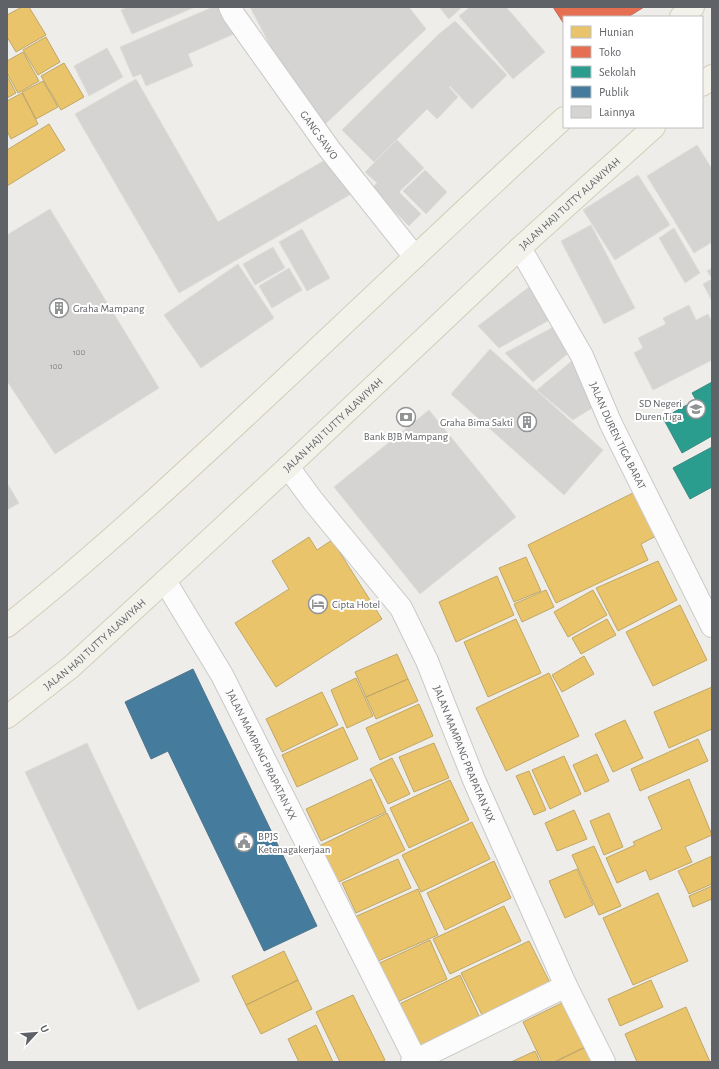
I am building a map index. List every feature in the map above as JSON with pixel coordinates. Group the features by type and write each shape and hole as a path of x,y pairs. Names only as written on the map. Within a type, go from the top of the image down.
{"main road":[{"path":"683,16 693,7"},
{"path":"703,84 712,76"},
{"path":"7,626 105,544 204,455 563,119"},
{"name":"JALAN HAJI TUTTY ALAWIYAH","path":"7,717 71,667 165,582 288,468 520,248 653,128"}],"street":[{"name":"GANG SAWO","path":"230,7 234,15 330,150 415,257"},
{"name":"JALAN DUREN TIGA BARAT","path":"520,248 582,356 611,424 712,626"},
{"name":"JALAN MAMPANG PRAPATAN XIX","path":"288,468 400,608 427,661 474,780 566,986 604,1062"},
{"name":"JALAN MAMPANG PRAPATAN XX","path":"165,582 222,675 414,1061 566,986"}],"building: Hunian":[{"path":"22,7 29,7 46,35 16,52 7,37 7,15"},
{"path":"46,37 60,62 38,75 23,50"},
{"path":"23,52 39,81 18,93 7,73 7,61"},
{"path":"64,63 84,97 61,110 41,76"},
{"path":"7,76 16,93 7,98"},
{"path":"43,81 58,107 36,119 22,92"},
{"path":"22,93 38,124 11,139 7,131 7,101"},
{"path":"49,124 65,150 7,186 7,150"},
{"path":"637,491 658,535 641,544 648,560 556,603 528,545"},
{"name":"Cipta Hotel","path":"309,537 317,550 332,540 382,619 276,687 235,623 289,589 272,561"},
{"path":"526,557 541,591 514,602 499,568"},
{"path":"658,561 677,600 618,631 596,588"},
{"path":"497,576 514,615 456,642 439,602"},
{"path":"546,590 554,607 522,622 514,604"},
{"path":"593,590 607,615 568,637 554,612"},
{"path":"680,605 707,660 653,686 626,632"},
{"path":"516,619 541,673 488,697 464,642"},
{"path":"607,619 616,635 581,654 572,638"},
{"path":"397,654 408,679 366,697 355,672"},
{"path":"584,656 594,674 562,692 552,675"},
{"path":"549,673 579,736 506,771 476,708"},
{"path":"356,678 373,716 347,728 331,690"},
{"path":"408,679 418,701 376,719 366,697"},
{"path":"712,687 712,729 669,748 654,712"},
{"path":"322,692 338,725 282,752 266,719"},
{"path":"419,704 433,736 380,760 366,728"},
{"path":"625,720 643,758 613,772 595,734"},
{"path":"343,727 358,759 297,787 282,755"},
{"path":"698,739 708,761 640,791 631,769"},
{"path":"434,743 449,778 414,792 399,757"},
{"path":"597,754 609,781 585,792 573,765"},
{"path":"564,756 581,794 550,809 532,770"},
{"path":"392,758 410,794 388,804 370,769"},
{"path":"529,771 546,810 534,815 516,776"},
{"path":"371,779 386,812 321,841 306,809"},
{"path":"689,779 712,835 685,847 692,862 650,880 646,870 617,883 606,858 635,845 633,842 662,829 648,797"},
{"path":"450,780 469,820 409,848 390,808"},
{"path":"574,810 587,839 557,851 545,823"},
{"path":"387,813 405,850 337,883 319,846"},
{"path":"609,813 623,847 604,855 590,821"},
{"path":"472,822 490,859 421,892 402,855"},
{"path":"594,846 621,906 599,915 572,855"},
{"path":"712,856 712,884 689,894 678,871"},
{"path":"398,859 411,888 356,913 342,883"},
{"path":"494,861 511,898 445,930 427,893"},
{"path":"577,869 593,905 565,918 549,881"},
{"path":"712,886 712,899 693,907 689,896"},
{"path":"418,889 438,935 369,965 350,919"},
{"path":"658,893 688,961 633,985 603,918"},
{"path":"504,906 521,941 450,974 433,939"},
{"path":"430,940 447,979 391,1005 373,966"},
{"path":"529,941 552,987 484,1019 461,973"},
{"path":"284,951 298,980 246,1005 232,976"},
{"path":"460,975 480,1018 413,1050 393,1007"},
{"path":"298,980 312,1009 261,1034 246,1005"},
{"path":"651,980 663,1007 620,1026 608,999"},
{"path":"353,995 385,1060 381,1062 340,1062 316,1012"},
{"path":"566,1001 587,1046 554,1062 542,1062 523,1022"},
{"path":"686,1007 710,1062 637,1062 625,1034"},
{"path":"316,1025 333,1062 299,1062 288,1039"},
{"path":"590,1045 599,1062 555,1062"},
{"path":"535,1051 540,1062 511,1062"}],"building: Toko":[{"path":"553,7 644,7 630,16 563,16 563,22"}],"building: Sekolah":[{"name":"SD Negeri Duren Tiga","path":"712,382 712,436 682,453 663,418 696,400 692,393"},
{"path":"712,447 712,487 690,499 673,468"}],"building: Publik":[{"name":"BPJS Ketenagakerjaan","path":"193,669 317,926 264,951 168,751 151,759 125,702"}],"building: Lainnya":[{"path":"128,7 195,7 132,34 121,10"},
{"path":"213,7 224,7 236,33 188,54 193,66 146,86 141,74 133,77 120,47"},
{"path":"250,7 409,7 426,29 322,127 281,66"},
{"path":"439,7 462,7 449,19"},
{"path":"470,7 506,7 545,52 513,79 459,16"},
{"path":"455,21 507,75 472,109 450,86 449,87 458,97 437,119 427,109 374,162 342,130 439,34"},
{"path":"107,48 123,77 89,96 74,66"},
{"path":"136,79 218,222 332,156 353,193 179,293 75,114"},
{"path":"397,140 424,168 399,192 421,214 409,226 372,188 377,183 365,172"},
{"path":"697,145 712,169 712,242 694,253 647,176"},
{"path":"425,170 447,192 426,214 403,191"},
{"path":"638,175 670,225 615,260 583,210"},
{"name":"Graha Mampang","path":"50,209 159,388 55,454 7,381 7,235"},
{"path":"591,225 635,308 604,324 561,241"},
{"path":"674,228 700,273 685,283 659,238"},
{"path":"302,229 330,278 307,291 279,242"},
{"path":"273,247 285,268 255,285 243,264"},
{"path":"238,264 274,318 201,368 164,315"},
{"path":"289,268 302,290 272,308 259,286"},
{"path":"712,268 712,279 707,271"},
{"path":"712,279 712,301 703,284"},
{"path":"533,284 553,318 499,348 478,326"},
{"path":"689,305 696,320 708,314 712,322 712,360 653,390 634,353 643,348 638,338 666,324 663,318"},
{"path":"559,324 571,351 533,382 505,353"},
{"name":"Graha Bima Sakti","path":"490,349 603,450 564,495 451,394"},
{"path":"573,360 595,406 573,420 537,390"},
{"path":"429,410 516,517 420,594 334,487"},
{"path":"7,483 19,503 7,510"},
{"path":"87,743 200,981 138,1010 25,772"}],"place":[{"name":"Graha Mampang","path":"59,308"},
{"name":"SD Negeri Duren Tiga","path":"696,409"},
{"name":"Bank BJB Mampang","path":"406,417"},
{"name":"Graha Bima Sakti","path":"527,422"},
{"name":"Cipta Hotel","path":"318,604"},
{"name":"BPJS Ketenagakerjaan","path":"244,842"}]}
